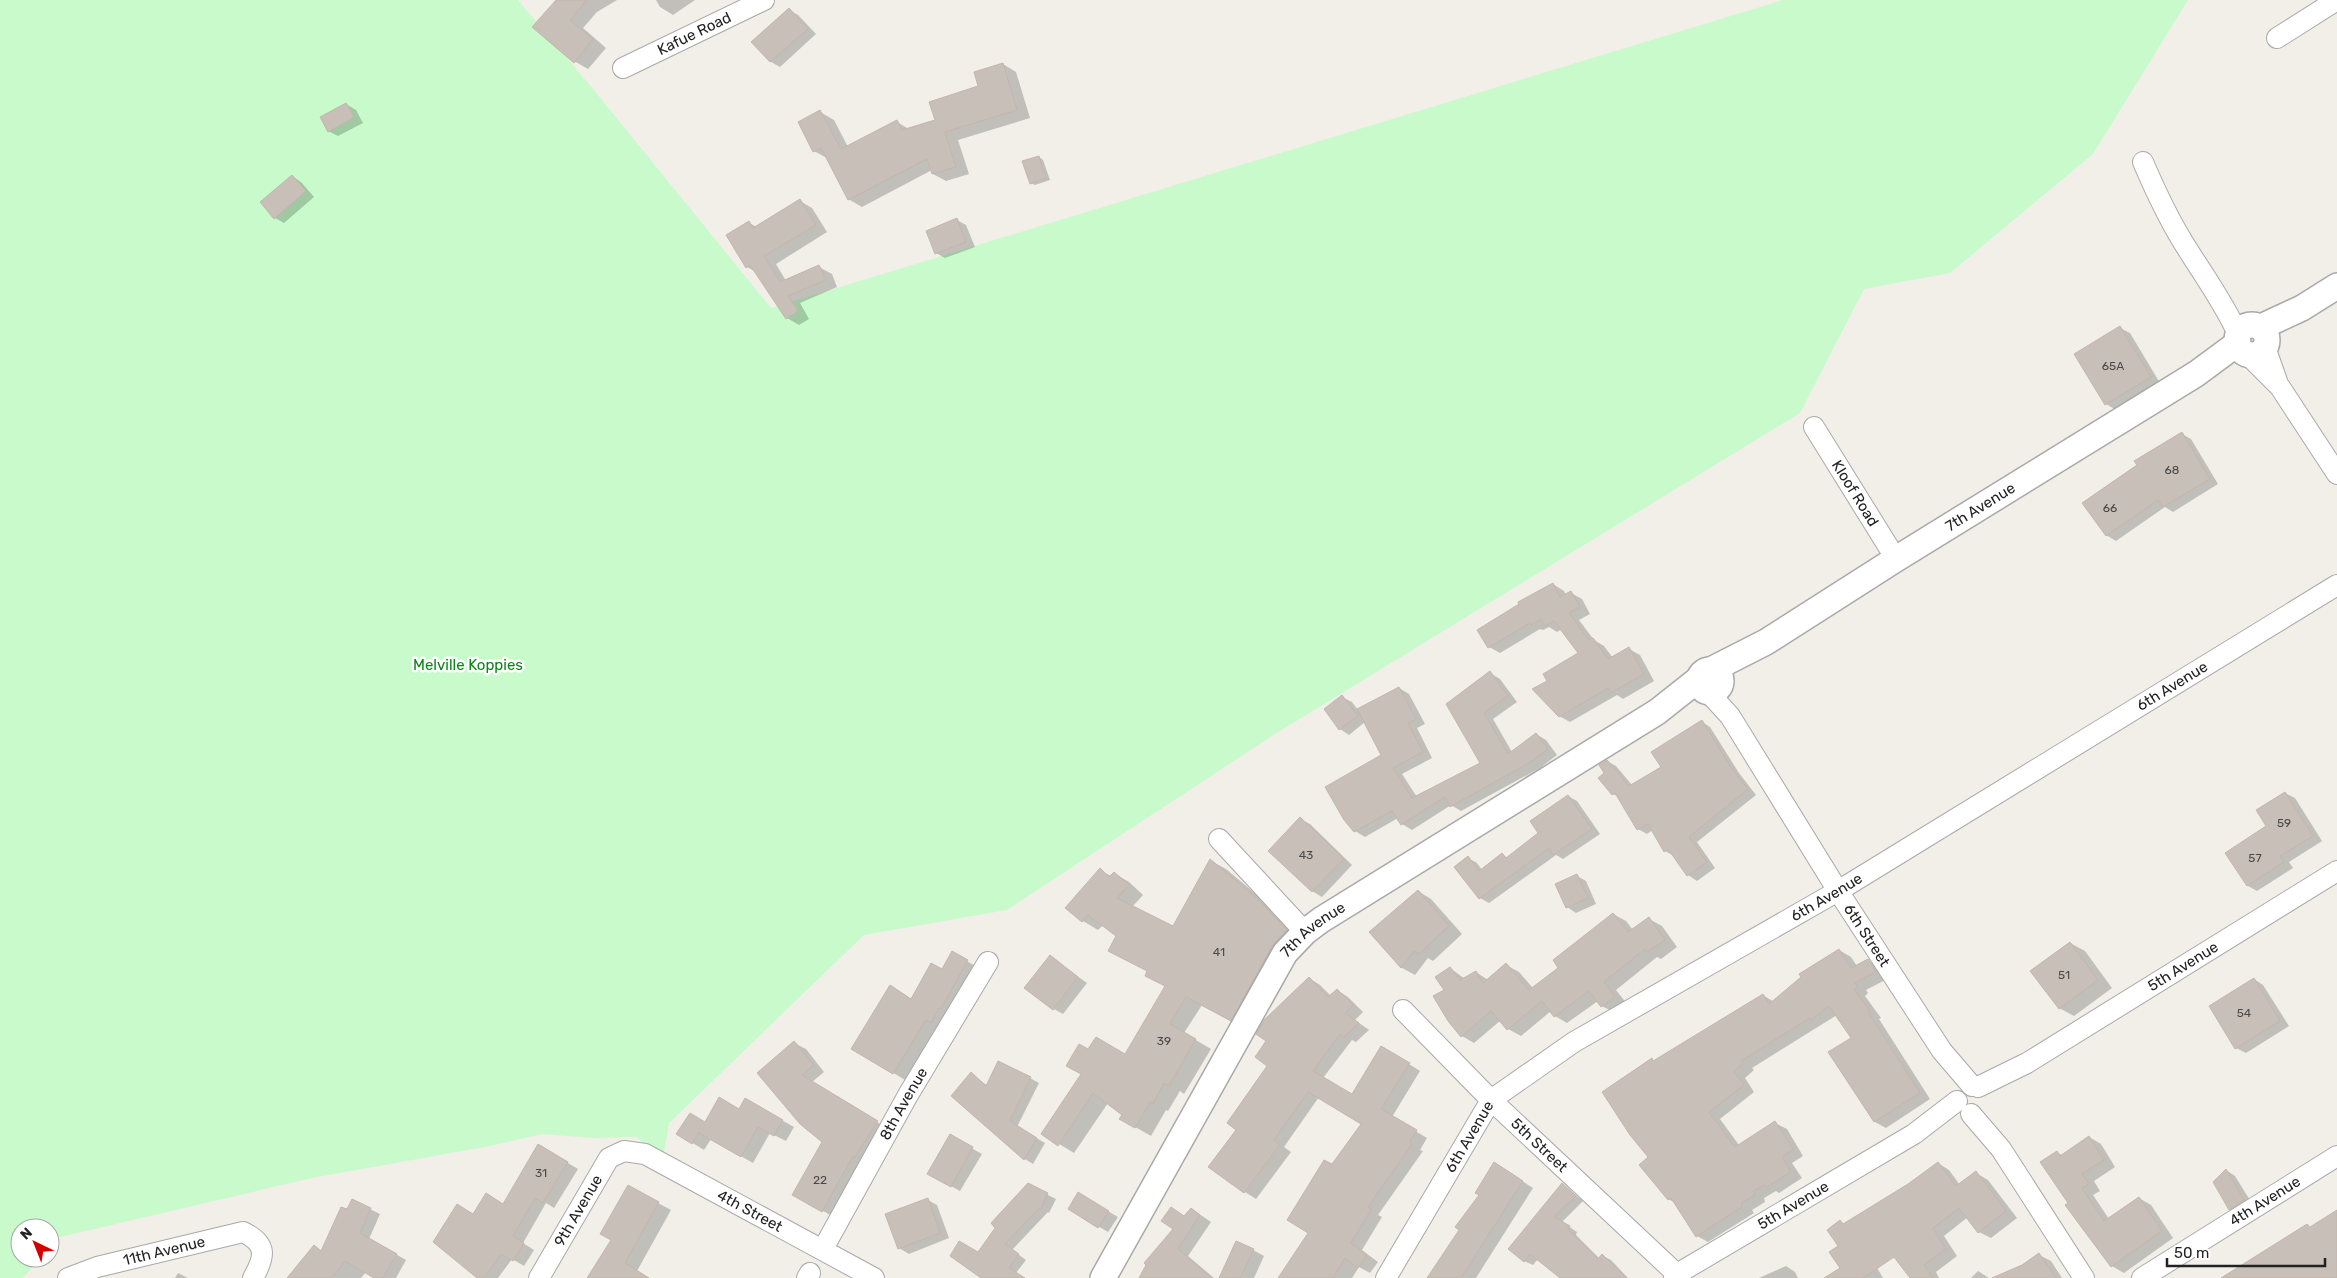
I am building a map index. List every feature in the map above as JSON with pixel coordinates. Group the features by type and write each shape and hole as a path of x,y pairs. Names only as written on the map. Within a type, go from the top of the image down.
{"street":[{"name":"Kafue Road","path":"624,68 764,0"},
{"path":"2277,38 2337,0"},
{"path":"2143,162 2161,202 2182,241 2251,340 2337,474"},
{"name":"7th Avenue","path":"1103,1278 1261,993 1285,953 1305,932 1657,712 1711,683 1766,642 1896,559 2337,286"},
{"name":"Kloof Road","path":"1814,427 1896,559"},
{"name":"6th Avenue","path":"1386,1278 1491,1100 1574,1042 1838,891 2337,585"},
{"name":"6th Street","path":"1711,683 1838,891 1942,1051 2001,1149 2084,1278"},
{"path":"1218,839 1305,932"},
{"name":"5th Avenue","path":"1677,1277 1971,1100 2337,871"},
{"name":"8th Avenue","path":"823,1248 908,1095 988,962"},
{"name":"5th Street","path":"1403,1010 1491,1100 1677,1277"},
{"name":"4th Street","path":"624,1151 645,1154 823,1248 874,1278"},
{"name":"9th Avenue","path":"539,1278 609,1158 624,1151"},
{"name":"4th Avenue","path":"2142,1278 2337,1156"},
{"name":"11th Avenue","path":"68,1278 98,1267 243,1232 258,1242 262,1251 262,1262 253,1278"}],"green space":[{"name":"Melville Koppies","path":"0,0 518,0 771,308 1783,0 2188,0 2093,154 1950,273 1864,289 1800,413 1275,734 1007,910 864,935 669,1123 663,1158 636,1137 594,1138 542,1134 490,1146 312,1178 60,1237 60,1218 10,1218 10,1268 32,1268 23,1278 0,1278"}],"building":[{"path":"556,0 587,0 570,20 593,39 574,63 532,27"},
{"path":"789,8 808,29 770,62 751,42"},
{"path":"1003,63 1017,110 945,132 956,167 932,174 927,159 848,200 821,148 813,152 798,122 820,110 841,149 897,120 902,130 935,120 929,102 978,86 974,72"},
{"path":"346,103 354,117 328,132 320,117"},
{"path":"1039,156 1046,178 1030,184 1022,161"},
{"path":"292,175 306,191 274,219 260,202"},
{"path":"800,199 816,225 764,256 780,282 819,265 826,280 788,296 798,311 786,319 750,265 746,268 726,235 749,221 753,228"},
{"path":"957,218 966,242 935,254 926,231"},
{"path":"2120,326 2151,377 2105,405 2074,354"},
{"path":"2182,432 2210,479 2163,507 2158,500 2106,536 2082,503 2137,465 2134,461"},
{"path":"1553,583 1560,597 1571,591 1580,607 1569,613 1589,640 1593,638 1608,659 1629,647 1644,674 1611,693 1608,688 1559,717 1532,689 1547,681 1543,674 1578,653 1554,621 1545,626 1541,619 1531,625 1530,623 1488,648 1477,630 1519,604 1518,602"},
{"path":"1490,671 1508,696 1484,713 1508,754 1536,733 1548,749 1529,763 1450,807 1445,797 1401,825 1392,811 1354,832 1344,820 1325,787 1381,755 1357,709 1399,687 1416,719 1408,723 1423,752 1393,768 1412,798 1480,763 1446,704"},
{"path":"1342,695 1358,716 1339,730 1324,709"},
{"path":"1702,720 1730,766 1748,789 1689,837 1707,862 1687,876 1668,849 1664,852 1648,824 1637,830 1615,793 1612,795 1598,778 1604,773 1599,765 1607,760 1629,786 1661,767 1651,752"},
{"path":"2285,792 2313,836 2280,856 2284,862 2247,886 2225,853 2266,826 2256,810"},
{"path":"1568,795 1592,829 1553,855 1549,848 1479,899 1454,867 1468,856 1479,871 1502,853 1506,858 1538,833 1530,821"},
{"path":"1300,817 1344,859 1312,892 1268,851"},
{"path":"1210,859 1259,900 1287,930 1272,946 1231,1021 1186,997 1170,1024 1196,1039 1169,1086 1164,1083 1153,1104 1150,1102 1135,1128 1119,1119 1122,1115 1093,1093 1058,1146 1041,1134 1081,1074 1066,1066 1079,1044 1088,1049 1096,1037 1125,1054 1165,986 1145,976 1147,971 1108,951 1116,936 1088,915 1082,922 1065,908 1100,868 1109,877 1114,872 1129,885 1117,898 1173,926"},
{"path":"1577,874 1588,898 1566,908 1555,884"},
{"path":"1418,890 1449,926 1419,954 1414,951 1401,968 1369,932"},
{"path":"1613,913 1628,932 1649,917 1665,940 1647,952 1645,949 1604,982 1615,997 1601,1007 1589,991 1554,1017 1542,1001 1507,1030 1491,1011 1461,1037 1448,1021 1433,996 1444,990 1435,977 1450,967 1460,980 1476,971 1483,983 1506,963 1529,990 1558,968 1553,960"},
{"path":"2070,942 2098,980 2059,1009 2030,971"},
{"path":"1839,949 1851,968 1868,959 1876,972 1855,983 1857,986 1854,989 1870,1011 1868,1012 1920,1093 1874,1122 1828,1052 1851,1038 1829,1006 1811,1020 1810,1018 1741,1061 1743,1064 1734,1071 1744,1085 1709,1112 1735,1147 1775,1121 1793,1149 1782,1157 1791,1172 1767,1187 1765,1185 1753,1191 1755,1195 1741,1203 1743,1206 1696,1237 1671,1198 1668,1200 1639,1165 1648,1157 1630,1135 1602,1092 1652,1058 1653,1061 1763,994 1769,1004 1801,977 1799,974"},
{"path":"952,951 968,960 941,1009 939,1008 931,1023 926,1020 893,1074 851,1049 890,985 911,999 931,963 942,969"},
{"path":"1050,955 1078,977 1053,1010 1024,988"},
{"path":"1309,977 1328,997 1337,989 1353,1005 1345,1013 1359,1023 1344,1037 1340,1034 1313,1071 1352,1094 1381,1046 1410,1063 1381,1109 1417,1130 1410,1142 1412,1144 1368,1207 1371,1210 1351,1243 1367,1255 1358,1268 1345,1258 1333,1278 1278,1278 1308,1233 1287,1220 1324,1160 1332,1164 1361,1124 1308,1092 1274,1140 1280,1145 1244,1193 1208,1167 1236,1130 1227,1123 1267,1066 1255,1057 1266,1041 1256,1034 1264,1020"},
{"path":"2254,978 2280,1021 2235,1049 2209,1006"},
{"path":"794,1041 814,1065 802,1075 878,1121 855,1157 853,1156 822,1212 792,1195 822,1142 800,1124 757,1073"},
{"path":"998,1061 1031,1077 1010,1121 1037,1138 1024,1160 951,1096 971,1072 986,1086"},
{"path":"719,1097 739,1109 745,1098 783,1120 774,1136 758,1127 741,1157 699,1132 692,1144 676,1134 690,1113 705,1122"},
{"path":"950,1134 973,1147 951,1187 927,1174"},
{"path":"2089,1136 2104,1160 2082,1174 2089,1184 2082,1188 2104,1221 2139,1197 2162,1231 2111,1267 2065,1205 2068,1203 2040,1162 2057,1151 2060,1156"},
{"path":"538,1144 568,1162 543,1203 535,1198 513,1236 524,1243 513,1261 501,1254 484,1278 477,1278 433,1242 457,1204 473,1214 486,1193 503,1204"},
{"path":"1494,1162 1523,1181 1461,1278 1427,1278 1459,1230 1455,1227 1479,1195 1475,1193"},
{"path":"1938,1162 1956,1186 1976,1171 2006,1211 1978,1233 1959,1208 1933,1228 1946,1249 1924,1265 1933,1278 1910,1278 1894,1257 1863,1278 1824,1278 1840,1268 1829,1252 1838,1246 1827,1230 1840,1220 1843,1224 1908,1184"},
{"path":"2226,1169 2244,1200 2229,1210 2213,1182"},
{"path":"1028,1183 1048,1193 1041,1209 1039,1208 1005,1244 1019,1254 1009,1268 1025,1278 981,1278 950,1256 959,1241 978,1252 995,1228 991,1223"},
{"path":"1562,1183 1576,1196 1554,1217 1570,1226 1568,1229 1598,1259 1602,1254 1626,1278 1560,1278 1530,1254 1524,1262 1508,1249"},
{"path":"628,1185 659,1202 625,1263 649,1278 587,1278 611,1240 600,1234"},
{"path":"1078,1192 1109,1211 1098,1228 1068,1209"},
{"path":"928,1198 940,1233 898,1249 885,1214"},
{"path":"352,1199 371,1208 360,1233 397,1254 383,1278 374,1278 345,1261 332,1278 287,1278 314,1245 321,1251 341,1207 347,1209"},
{"path":"1171,1207 1184,1216 1191,1208 1200,1215 1178,1249 1212,1278 1139,1278 1146,1265 1144,1263 1173,1229 1161,1221"},
{"path":"2337,1210 2337,1278 2221,1278 2307,1224 2310,1227"},
{"path":"1236,1241 1254,1249 1240,1278 1219,1278"},
{"path":"2039,1253 2056,1278 1992,1278 2022,1265"}]}
